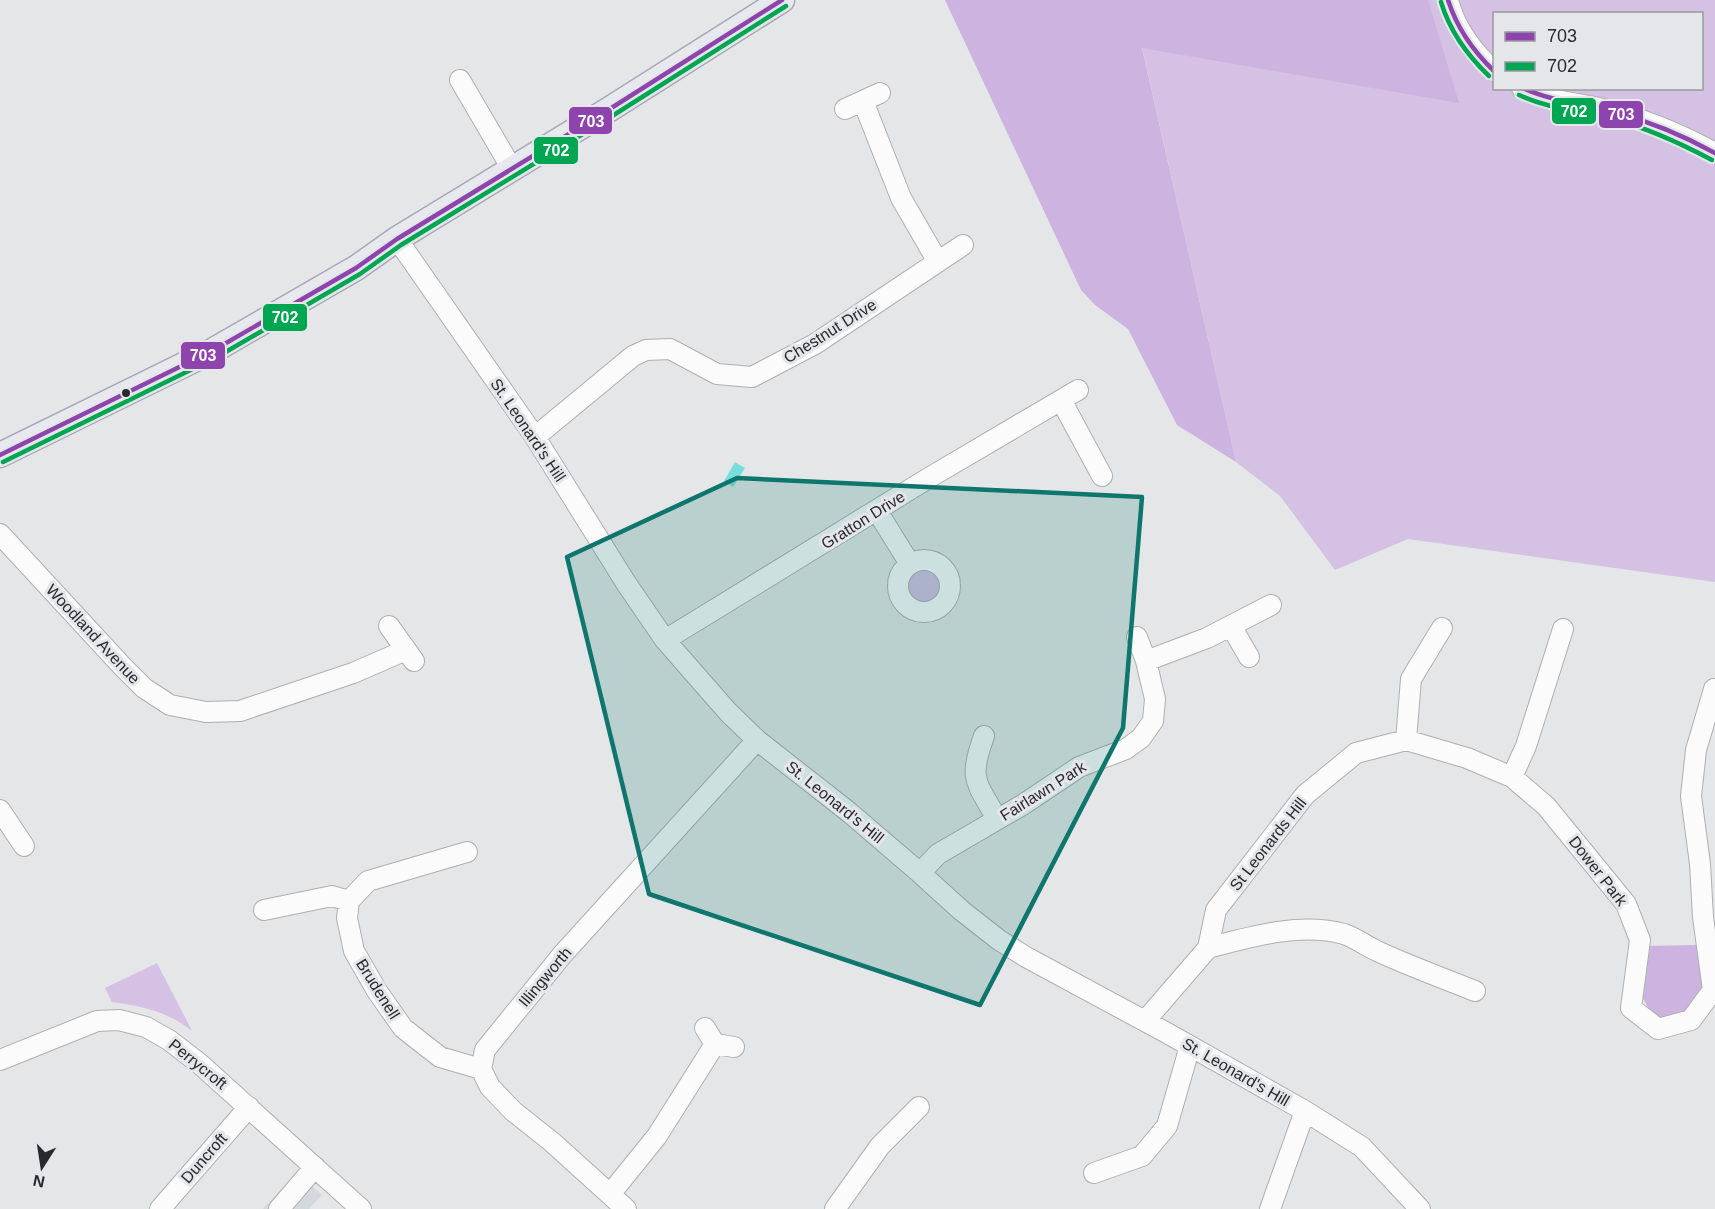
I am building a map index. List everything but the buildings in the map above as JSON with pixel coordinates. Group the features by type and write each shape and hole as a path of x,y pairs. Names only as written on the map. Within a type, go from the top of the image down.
{"main road":[{"path":"0,455 214,350 356,268 397,239 782,0"}],"street":[{"path":"1448,0 1454,18 1467,41 1493,70"},
{"path":"460,81 512,169"},
{"path":"1526,90 1540,96 1642,120 1680,135 1715,153"},
{"path":"845,109 872,97 902,198 938,262"},
{"name":"St. Leonard's Hill","path":"397,239 535,437 626,583 665,640 728,712 757,740 815,785 962,911 1008,946 1305,1111 1362,1147 1420,1209"},
{"name":"Chestnut Drive","path":"535,437 633,356 646,350 670,349 717,374 752,377 815,344 963,245"},
{"name":"Gratton Drive","path":"665,640 1078,390"},
{"path":"1061,400 1102,476"},
{"path":"877,512 910,564"},
{"name":"Woodland Avenue","path":"0,534 122,666 144,688 170,705 206,712 240,711 410,655 390,626"},
{"path":"1146,661 1207,638 1271,605"},
{"path":"1231,626 1249,657"},
{"path":"1442,628 1411,679 1406,740 1467,758 1512,777 1526,746 1563,629"},
{"name":"Fairlawn Park","path":"920,873 938,854 1078,767 1126,748 1141,738 1153,720 1155,709 1154,690 1137,637"},
{"name":"Dower Park","path":"1512,777 1546,806 1626,904 1640,940 1631,1008 1658,1029 1691,1020 1713,990 1691,796 1696,750 1710,716 1714,689"},
{"path":"984,736 976,760 975,776 997,819"},
{"name":"Illingworth","path":"481,1069 485,1050 562,955 757,740"},
{"name":"St Leonards Hill","path":"1144,1021 1208,948 1216,909 1305,795 1356,753 1406,740"},
{"path":"0,810 24,846"},
{"path":"264,909 332,896 349,901 368,881 454,850"},
{"name":"Brudenell","path":"349,901 347,918 354,951 403,1028 440,1057 481,1069"},
{"path":"1208,948 1264,933 1323,931 1343,934 1375,950 1475,991"},
{"name":"Perrycroft","path":"0,1060 97,1021 119,1020 146,1028 170,1040 249,1107 361,1209"},
{"path":"611,1193 724,1046 705,1028"},
{"path":"1094,1173 1142,1156 1167,1126 1190,1046"},
{"path":"481,1069 490,1087 513,1111 611,1193 626,1209"},
{"name":"Duncroft","path":"160,1209 249,1107"},
{"path":"835,1209 880,1146 919,1107"},
{"path":"1270,1209 1305,1111"},
{"path":"279,1209 315,1167"}],"highlighted area":[{"path":"737,478 1142,497 1123,728 980,1005 649,894 567,557"}],"shaded area":[{"path":"945,0 1428,0 1459,103 1142,48 1236,462 1177,425 1128,329 1095,305 1081,290"},
{"path":"1123,0 1715,0 1715,582 1408,539 1335,570 1280,496 1236,462 1142,47 1277,70"},
{"path":"924,566 932,567 938,572 943,578 943,594 938,600 932,605 924,606 916,605 910,600 905,594 904,586 905,578 910,572 916,567"},
{"path":"1697,945 1704,985 1689,1014 1656,1022 1640,993 1647,946"},
{"path":"157,963 192,1031 174,1019 155,1011 112,1002 105,988"},
{"path":"296,1173 322,1195 309,1209 263,1209"}],"water":[{"path":"735,462 745,468 733,487 724,481"}],"transit line":[{"name":"703","path":"0,455 214,350 356,268 397,239 605,112 782,0"},
{"name":"703","path":"1448,0 1466,38 1493,70"},
{"name":"702","path":"1441,2 1460,42 1489,76"},
{"name":"702","path":"3,462 217,357 360,274 401,245 609,118 786,6"},
{"name":"703","path":"1527,90 1546,97 1642,121 1679,135 1715,153"},
{"name":"702","path":"1519,95 1553,107 1613,119 1638,127 1712,160"}]}
